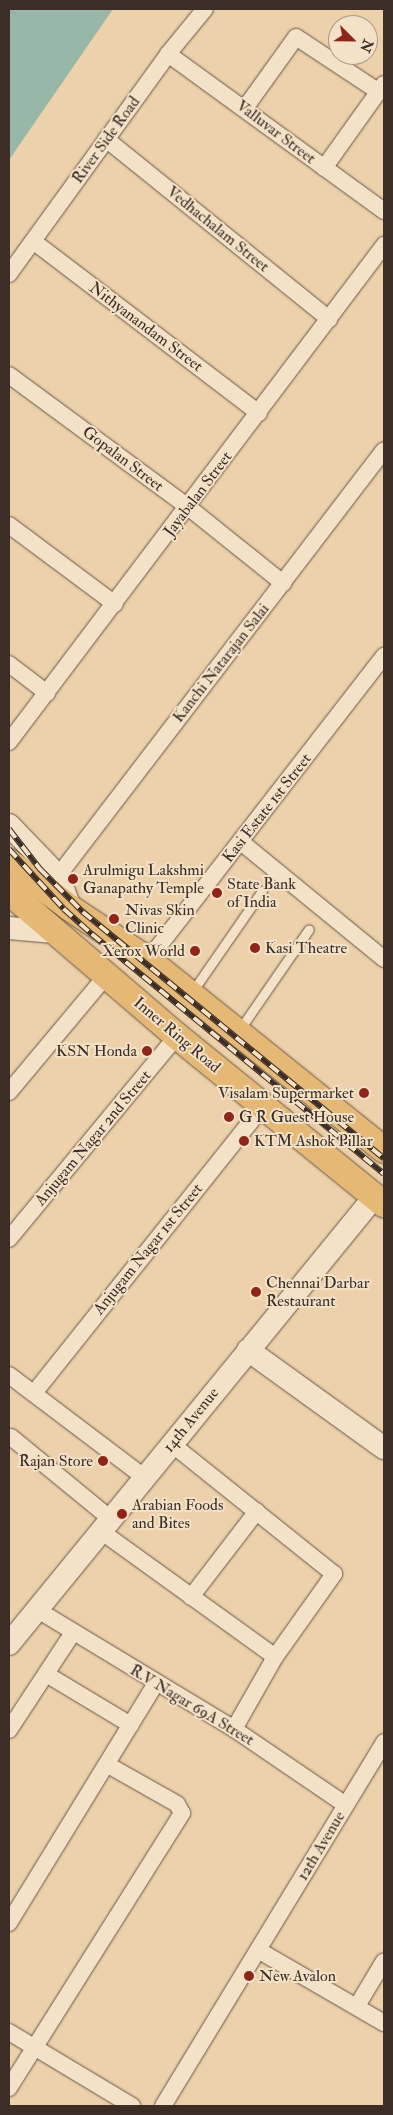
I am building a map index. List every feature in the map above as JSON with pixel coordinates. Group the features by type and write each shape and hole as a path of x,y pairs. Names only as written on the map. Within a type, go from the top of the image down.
{"main road":[{"path":"9,862 19,890 70,908 148,960 237,1034 384,1150"},
{"name":"Inner Ring Road","path":"19,890 54,932 177,1036 380,1200"}],"street":[{"name":"River Side Road","path":"9,274 168,54 205,9"},
{"path":"245,108 296,37 382,88 324,168"},
{"name":"Valluvar Street","path":"168,54 245,108 384,211"},
{"name":"Vedhachalam Street","path":"106,139 329,319"},
{"name":"Nithyanandam Street","path":"33,241 260,413"},
{"name":"Jayabalan Street","path":"9,742 260,413 384,244"},
{"name":"Gopalan Street","path":"9,374 188,507 283,583"},
{"name":"Kanchi Natarajan Salai","path":"58,876 384,452"},
{"path":"9,525 115,604"},
{"name":"Kasi Estate 1st Street","path":"148,960 384,656"},
{"path":"9,664 47,693"},
{"path":"9,825 58,876 70,908"},
{"path":"241,842 384,959"},
{"path":"9,928 54,932"},
{"path":"9,1092 107,975"},
{"name":"Anjugam Nagar 2nd Street","path":"9,1239 177,1036"},
{"name":"Anjugam Nagar 1st Street","path":"34,1393 263,1106"},
{"name":"14th Avenue","path":"9,1644 248,1350 380,1200"},
{"path":"248,1350 384,1448"},
{"path":"9,1375 145,1478"},
{"path":"10,1437 107,1525 191,1597 275,1657"},
{"path":"172,1444 334,1574 275,1657 234,1728"},
{"path":"191,1597 257,1511"},
{"name":"R.V Nagar 69A Street","path":"36,1609 72,1634 234,1728 346,1805"},
{"path":"9,1730 72,1634"},
{"path":"46,1674 132,1725"},
{"path":"9,1923 108,1765 156,1684"},
{"name":"12th Avenue","path":"164,2106 384,1742"},
{"path":"9,2088 33,2046 182,1813 177,1804 108,1765"},
{"path":"258,1950 384,2023"},
{"path":"357,2006 384,1961"},
{"path":"9,2032 132,2106"}],"lane":[{"path":"191,995 262,891"},
{"path":"237,1034 309,929"}],"shaded area":[{"path":"9,9 113,9 9,160"}],"railway":[{"path":"9,829 40,869 83,912 384,1158"},
{"path":"9,849 64,909 92,934 384,1174"}],"place":[{"name":"Arulmigu Lakshmi Ganapathy Temple","path":"73,879"},
{"name":"State Bank of India","path":"217,893"},
{"name":"Nivas Skin Clinic","path":"114,919"},
{"name":"Kasi Theatre","path":"255,948"},
{"name":"Xerox World","path":"195,951"},
{"name":"KSN Honda","path":"147,1051"},
{"name":"Visalam Supermarket","path":"364,1093"},
{"name":"G R Guest House","path":"229,1117"},
{"name":"KTM Ashok Pillar","path":"244,1141"},
{"name":"Chennai Darbar Restaurant","path":"256,1292"},
{"name":"Rajan Store","path":"103,1461"},
{"name":"Arabian Foods and Bites","path":"122,1514"},
{"name":"New Avalon","path":"249,1976"}]}
